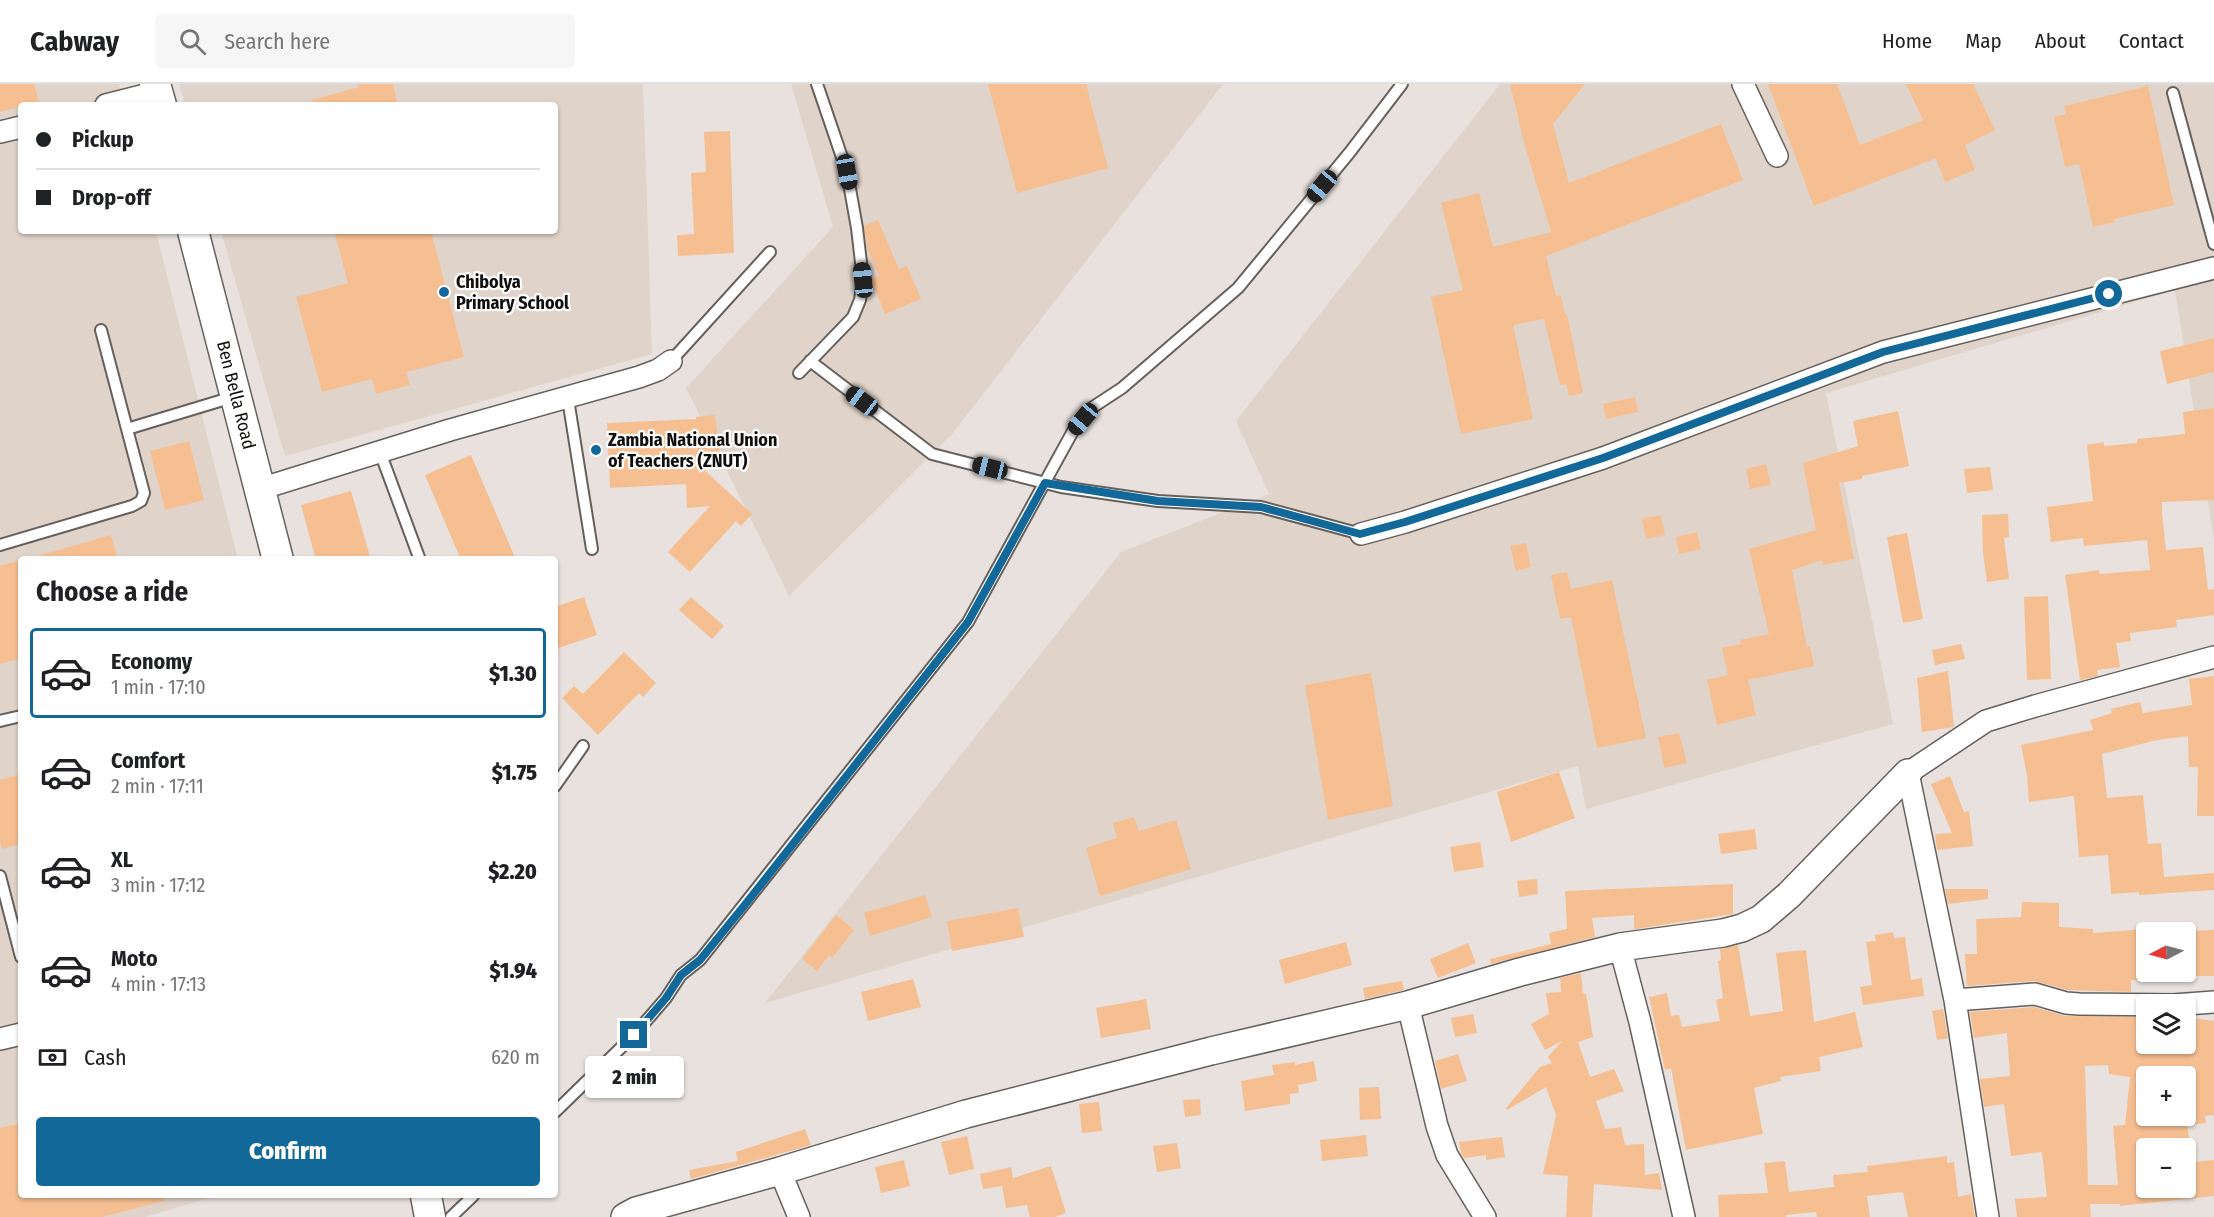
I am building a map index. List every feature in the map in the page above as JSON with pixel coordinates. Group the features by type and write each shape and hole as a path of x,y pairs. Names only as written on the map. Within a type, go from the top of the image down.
{"main road":[{"name":"Ben Bella Road","path":"194,234 277,556"},
{"path":"426,1198 430,1217"}],"street":[{"path":"1743,84 1777,156"},
{"path":"120,102 158,94"},
{"path":"0,132 18,128"},
{"path":"1360,534 1405,522 1603,458 1883,352 2214,268"},
{"path":"260,489 450,430 568,399 639,377 658,370 671,361"},
{"path":"625,1217 636,1211 780,1171 966,1114 1211,1051 1408,1005 1520,972 1620,947 1723,933 1761,919 1827,858 1908,773 1986,721 2214,657"},
{"path":"1908,773 1955,1000 1988,1217"},
{"path":"1620,947 1640,1022 1684,1217"},
{"path":"1955,1000 2035,994 2066,1003 2079,1004 2173,1005 2214,1002"},
{"path":"1408,1005 1437,1126 1447,1155 1485,1217"},
{"path":"0,1039 18,1035"},
{"path":"780,1171 799,1217"}],"lane":[{"path":"798,373 853,317 860,300 863,280 847,172 817,84"},
{"path":"558,1109 634,1035 666,998 681,975 700,960 968,622 1073,432 1093,407 1122,388 1238,288 1350,152 1402,84"},
{"path":"2173,93 2214,244"},
{"path":"671,361 770,252"},
{"path":"0,545 132,506 141,501 144,493 101,330"},
{"path":"810,361 932,454 1045,483 1158,501 1261,507 1360,534"},
{"path":"127,429 236,396"},
{"path":"568,399 592,549"},
{"path":"380,452 419,556"},
{"path":"0,721 18,717"},
{"path":"558,782 583,746"},
{"path":"0,876 18,945"},
{"path":"451,1217 471,1198"}],"shaded area":[{"path":"0,84 119,84 123,102 18,102 18,234 157,234 237,556 18,556 18,1198 209,1198 145,1217 0,1217"},
{"name":"Chibolya Primary School","path":"179,84 643,84 652,354 285,456 222,234 558,234 558,102 184,102"},
{"path":"791,84 1223,84 953,433 789,596 686,388 833,227"},
{"path":"1500,84 2214,84 2214,540 2175,290 1826,393 1893,724 1586,809 1578,766 765,1003 1121,552 1269,494 1236,421"}],"building":[{"path":"0,84 34,84 39,101 18,102 18,107 0,112"},
{"path":"358,84 393,84 397,102 312,102 312,100 359,87"},
{"path":"988,84 1086,84 1108,168 1017,193"},
{"path":"1510,84 1585,84 1553,124 1569,183 1721,124 1743,180 1546,256 1556,296 1561,295 1565,315 1567,314 1583,393 1569,396 1566,384 1560,385 1544,319 1513,325 1533,419 1461,434 1431,297 1463,290 1441,203 1479,193 1493,247 1551,232 1524,143"},
{"path":"1768,84 1837,84 1860,145 1923,120 1906,84 1973,84 1995,130 1965,145 1975,170 1945,182 1936,158 1814,206"},
{"path":"2148,86 2174,205 2114,219 2115,222 2093,227 2079,164 2065,167 2054,117 2066,114 2064,106"},
{"path":"730,131 734,253 678,256 677,235 694,234 691,173 706,172 704,132"},
{"path":"878,220 899,269 907,266 921,299 885,314 871,279 879,276 867,247 864,226"},
{"path":"335,234 432,234 464,357 406,372 410,385 376,394 372,379 322,392 296,297 348,283"},
{"path":"2214,338 2214,372 2167,384 2160,351"},
{"path":"1635,397 1638,412 1606,419 1603,404"},
{"path":"2214,408 2214,500 2162,502 2162,513 2166,550 2203,547 2208,590 2214,589 2214,615 2176,620 2177,627 2130,633 2131,641 2116,643 2120,667 2097,670 2098,676 2080,680 2065,575 2099,570 2100,574 2150,570 2147,540 2084,546 2083,538 2051,542 2047,507 2093,501 2087,445 2104,442 2104,446 2137,443 2137,439 2185,434 2183,412"},
{"path":"1898,411 1909,466 1839,483 1854,559 1823,565 1822,560 1792,570 1807,647 1810,646 1814,666 1748,680 1756,715 1717,725 1707,680 1728,675 1722,648 1741,644 1740,640 1769,634 1749,549 1816,530 1803,463 1858,446 1853,421"},
{"path":"715,415 721,463 699,465 752,514 741,526 736,521 690,572 668,552 710,506 687,508 686,484 610,488 607,423 696,419 696,417"},
{"path":"189,441 204,500 165,510 150,451"},
{"path":"471,455 514,556 459,556 425,475"},
{"path":"1766,464 1771,485 1750,489 1746,469"},
{"path":"1990,467 1993,490 1967,493 1964,469"},
{"path":"351,491 370,556 315,556 301,505"},
{"path":"2008,514 2009,537 2004,538 2009,579 1987,582 1982,515"},
{"path":"1661,515 1665,535 1646,539 1642,519"},
{"path":"1697,532 1701,549 1679,554 1676,537"},
{"path":"1907,533 1923,619 1903,623 1887,537"},
{"path":"111,535 117,556 41,556"},
{"path":"1526,543 1531,567 1516,571 1510,546"},
{"path":"18,561 18,659 0,664 0,566"},
{"path":"1567,572 1571,589 1612,580 1646,738 1597,748 1571,617 1560,619 1551,575"},
{"path":"2048,596 2051,679 2027,680 2024,597"},
{"path":"584,597 597,635 558,648 558,606"},
{"path":"691,597 724,626 712,639 679,610"},
{"path":"1961,644 1965,659 1935,665 1932,650"},
{"path":"624,652 656,683 643,697 639,693 598,735 562,698 574,686 583,694"},
{"path":"1948,671 1954,727 1922,732 1917,678"},
{"path":"1371,673 1393,806 1328,820 1305,685"},
{"path":"2214,676 2214,816 2197,816 2198,767 2189,767 2188,736 2157,740 2102,754 2107,798 2143,795 2148,844 2161,843 2164,877 2214,873 2214,890 2139,895 2139,892 2111,894 2108,855 2079,857 2074,796 2029,802 2021,745 2093,730 2090,720 2112,713 2111,709 2140,702 2143,713 2192,705 2189,679"},
{"path":"1679,733 1687,763 1664,768 1658,737"},
{"path":"1559,772 1575,818 1511,842 1497,792"},
{"path":"18,775 18,845 2,849 0,841 0,780"},
{"path":"1950,776 1964,812 1969,811 1973,846 1937,850 1935,834 1952,833 1931,784"},
{"path":"1134,817 1139,831 1176,820 1191,869 1100,896 1086,848 1117,838 1113,823"},
{"path":"1755,829 1757,849 1721,854 1718,834"},
{"path":"1480,842 1484,867 1454,872 1450,847"},
{"path":"1537,879 1538,894 1519,897 1517,881"},
{"path":"1733,884 1733,914 1636,929 1634,929 1634,915 1592,918 1595,937 1491,964 1490,959 1551,944 1549,933 1567,929 1565,891"},
{"path":"1945,889 1988,889 1988,899 1948,904"},
{"path":"925,895 932,917 870,936 864,913"},
{"path":"2022,902 2059,903 2059,927 2093,929 2093,933 2136,930 2136,980 2131,980 2131,992 2068,990 2034,981 1967,986 1965,954 1977,954 1976,919 2021,917"},
{"path":"1018,908 1024,937 952,951 947,921"},
{"path":"836,915 854,930 832,958 829,955 817,971 802,959"},
{"path":"2214,930 2214,976 2196,976 2196,931"},
{"path":"1893,932 1894,938 1905,937 1911,980 1922,978 1924,996 1863,1005 1860,987 1872,985 1866,942 1876,941 1875,935"},
{"path":"1346,942 1352,965 1285,984 1279,960"},
{"path":"1468,943 1476,963 1438,978 1430,959"},
{"path":"1738,945 1750,1016 1783,1011 1776,953 1806,950 1814,1022 1855,1012 1863,1047 1819,1057 1821,1071 1780,1077 1781,1081 1754,1088 1763,1134 1686,1150 1671,1068 1665,1070 1649,997 1667,993 1671,1016 1679,1015 1682,1027 1720,1021 1716,1000 1723,998 1718,961 1721,960 1720,949"},
{"path":"1581,973 1583,994 1586,994 1593,1037 1578,1042 1590,1077 1614,1069 1624,1091 1596,1101 1605,1129 1621,1127 1625,1145 1644,1144 1645,1175 1659,1173 1662,1190 1594,1184 1592,1217 1566,1217 1568,1176 1543,1174 1556,1115 1546,1087 1507,1110 1506,1108 1540,1067 1552,1063 1548,1057 1562,1041 1545,1050 1531,1024 1549,1014 1546,993 1561,992 1560,978"},
{"path":"913,979 921,1007 868,1021 861,992"},
{"path":"1402,981 1404,990 1365,999 1363,988"},
{"path":"1146,999 1151,1029 1101,1038 1096,1008"},
{"path":"2034,1007 2065,1016 2136,1017 2136,1054 2196,1054 2196,1018 2214,1021 2214,1115 2205,1116 2206,1123 2196,1124 2196,1066 2136,1066 2136,1126 2187,1126 2189,1138 2136,1138 2136,1198 2195,1198 2120,1206 2120,1204 2090,1204 2091,1217 2017,1217 2015,1199 2047,1197 2042,1152 2011,1156 2004,1104 1984,1107 1980,1079 2010,1076 2007,1033 1974,1038 1970,1012","holes":["2108,1065 2109,1074 2130,1077 2125,1125 2113,1126 2118,1185 2088,1185 2085,1066"]},
{"path":"1943,1009 1948,1038 1937,1040 1932,1011"},
{"path":"1473,1014 1477,1033 1455,1037 1451,1018"},
{"path":"1458,1054 1467,1081 1441,1089 1435,1061"},
{"path":"1314,1061 1317,1081 1298,1085 1299,1093 1290,1094 1290,1104 1245,1111 1241,1081 1274,1075 1272,1065 1295,1062 1295,1065"},
{"path":"1379,1087 1381,1119 1360,1120 1359,1088"},
{"path":"1200,1099 1201,1115 1185,1117 1183,1100"},
{"path":"1099,1102 1102,1131 1082,1133 1079,1104"},
{"path":"18,1124 18,1198 163,1198 164,1201 102,1217 0,1217 0,1128"},
{"path":"805,1129 811,1145 691,1179 689,1170 738,1161 736,1152"},
{"path":"1366,1135 1368,1156 1322,1161 1320,1140"},
{"path":"967,1136 974,1169 949,1175 941,1142"},
{"path":"1502,1137 1505,1157 1486,1160 1486,1155 1464,1158 1461,1153 1459,1142"},
{"path":"1177,1143 1181,1168 1157,1172 1153,1146"},
{"path":"1947,1156 1947,1163 1954,1162 1958,1197 1971,1194 1975,1217 1908,1217 1903,1192 1867,1196 1870,1217 1817,1217 1816,1212 1786,1215 1786,1217 1719,1217 1718,1195 1768,1193 1764,1163 1785,1161 1789,1192 1834,1187 1833,1175 1868,1172 1867,1166"},
{"path":"904,1160 910,1186 881,1193 875,1167"},
{"path":"2214,1160 2214,1196 2196,1198 2196,1162"},
{"path":"1051,1166 1066,1213 1055,1217 1030,1217 1027,1205 1006,1208 1002,1186 983,1189 980,1174 1011,1167 1013,1178"}],"place":[{"name":"Chibolya Primary School","path":"444,292"},
{"name":"Zambia National Union of Teachers (ZNUT)","path":"596,450"}],"route":[{"path":"634,1035 666,998 681,975 700,960 744,906 968,622 1045,483 1158,501 1261,507 1360,534 1405,522 1603,458 1883,352 2109,294"}]}
